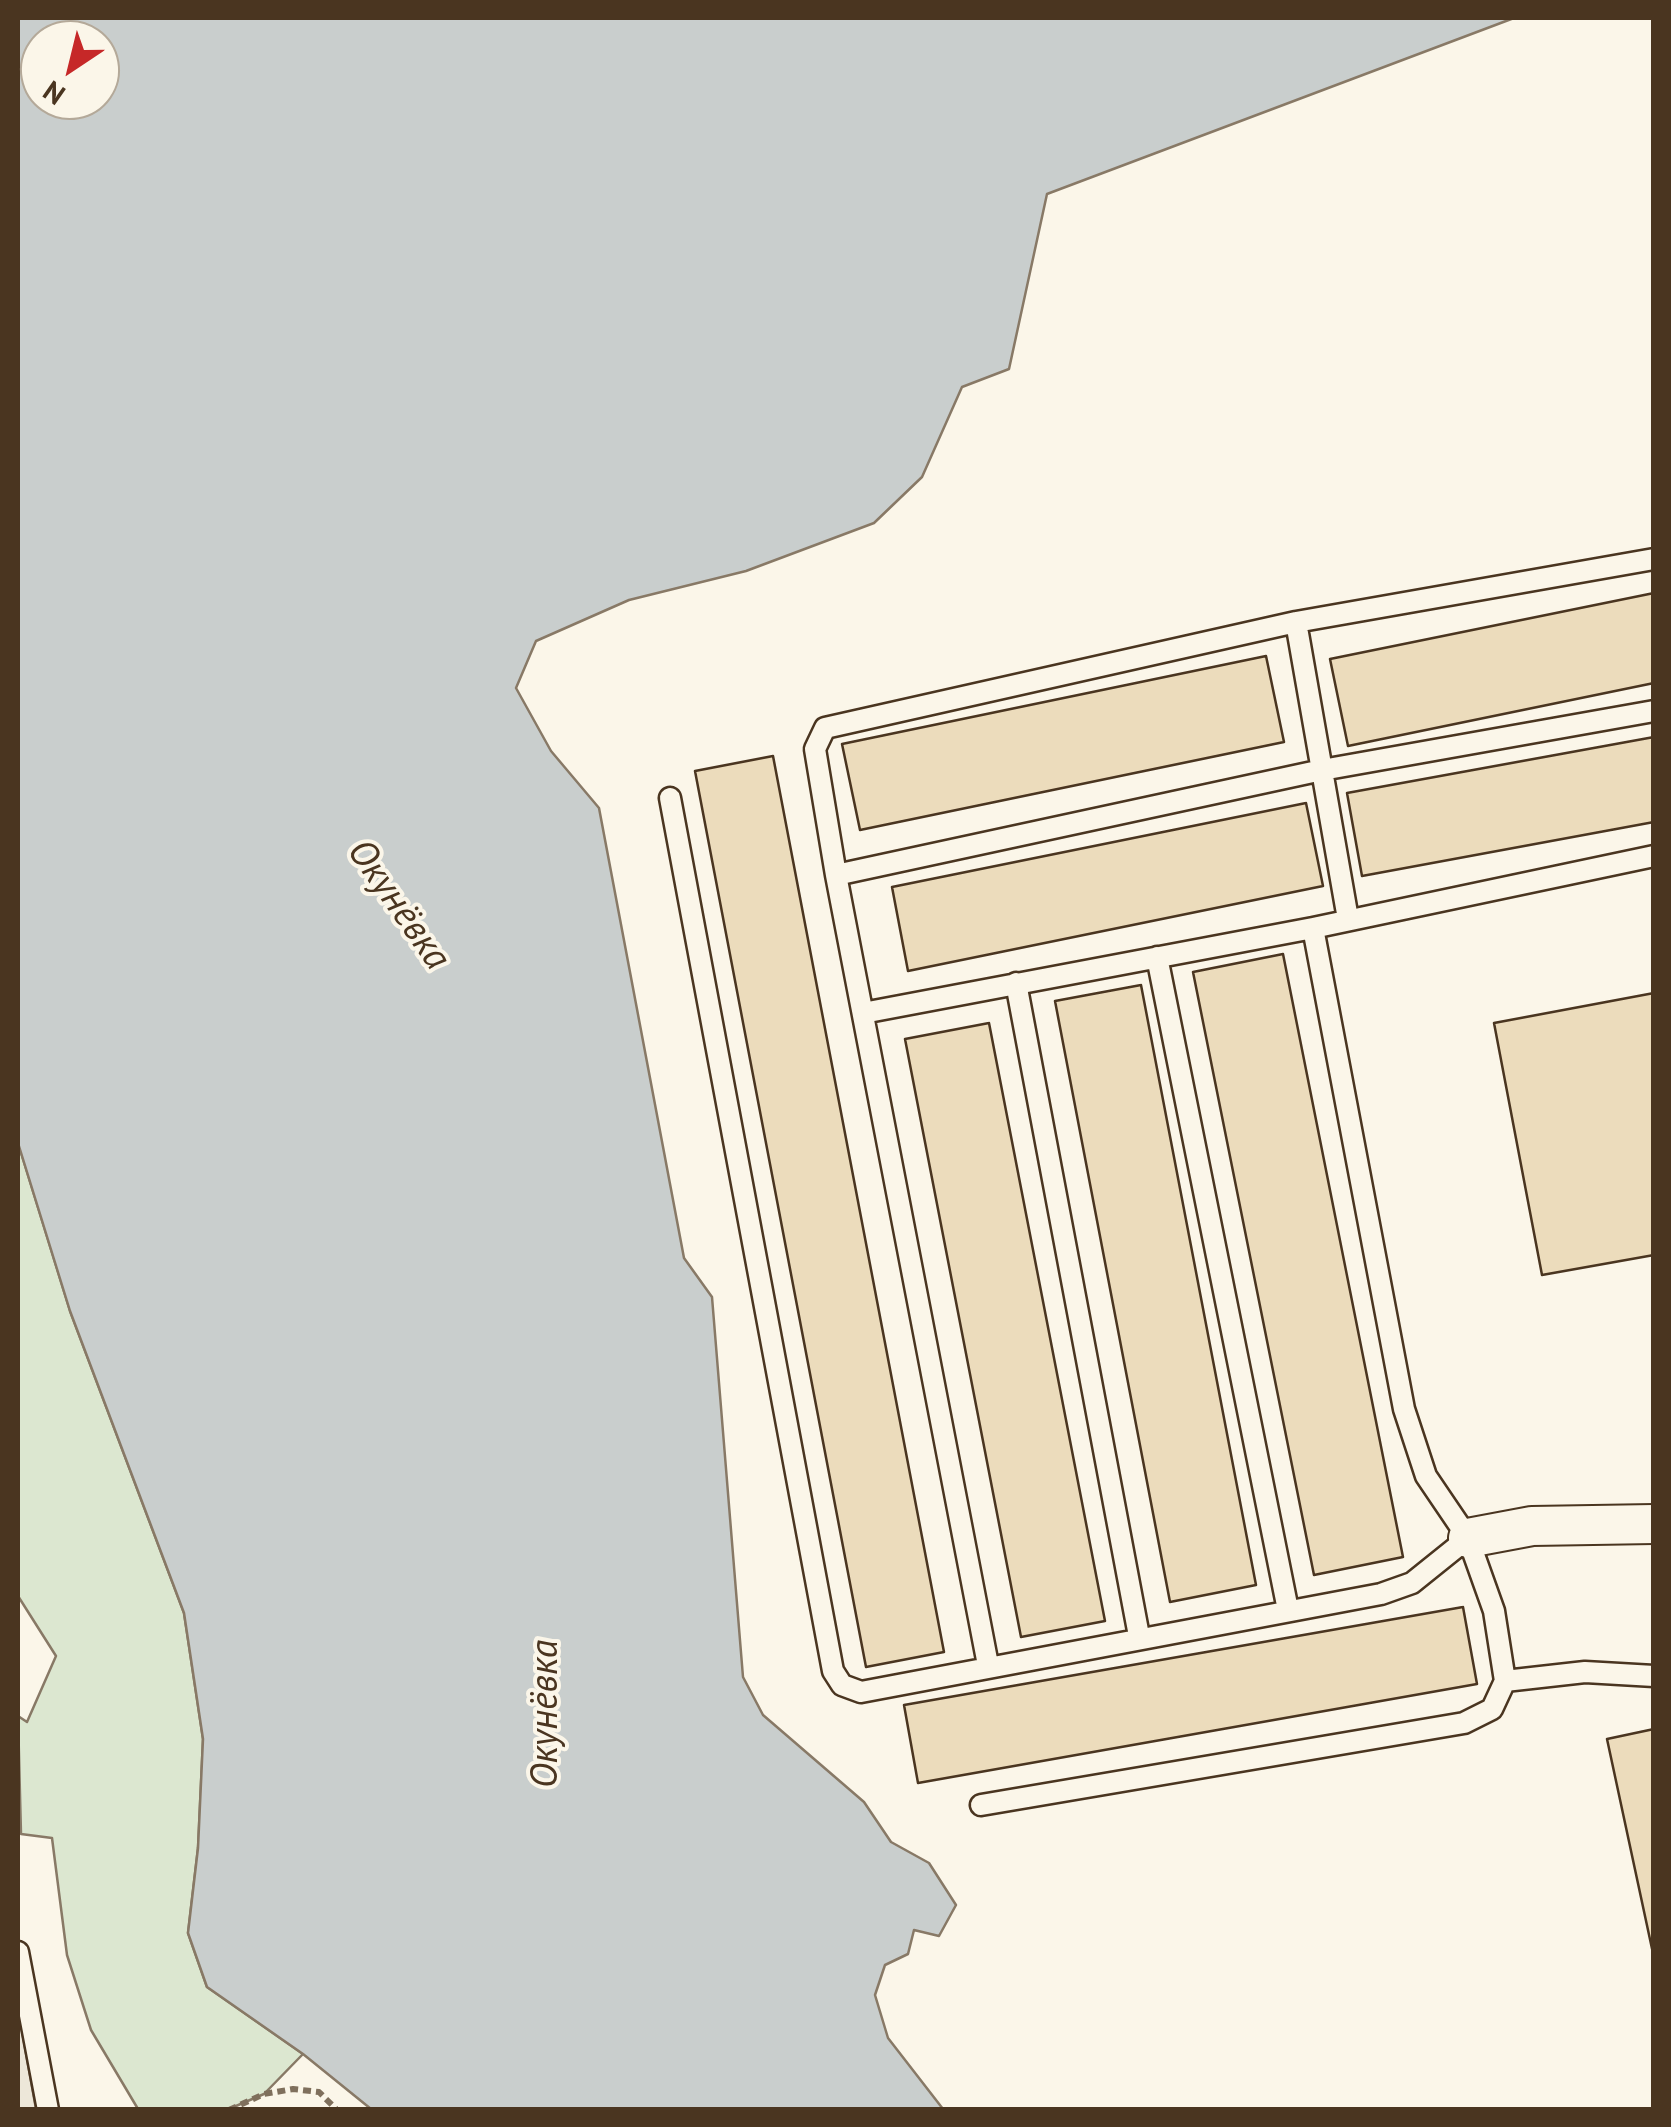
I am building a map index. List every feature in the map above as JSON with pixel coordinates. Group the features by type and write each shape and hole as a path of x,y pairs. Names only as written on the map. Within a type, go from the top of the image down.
{"street":[{"path":"1468,1538 1532,1526 1654,1524"}],"lane":[{"path":"988,1665 814,749 825,728 1296,622 1654,559"},
{"path":"1296,622 1348,919"},
{"path":"836,875 1322,770 1654,711"},
{"path":"670,798 834,1671 842,1685 860,1692 1139,1636 1381,1594 1412,1583 1468,1538"},
{"path":"863,1013 1313,928 1654,856"},
{"path":"981,1805 1464,1723 1492,1709 1505,1681 1494,1610 1468,1538 1426,1476 1404,1410 1313,928"},
{"path":"1156,957 1288,1610"},
{"path":"1016,983 1139,1636"},
{"path":"1505,1681 1585,1672 1654,1676"},
{"path":"18,1952 48,2110"}],"path":[{"path":"229,2110 264,2094 292,2089 319,2092 337,2110"}],"green space":[{"path":"18,1143 70,1311 184,1613 203,1739 198,1848 188,1933 207,1987 303,2054 264,2094 229,2109 138,2109 91,2030 67,1955 52,1838 21,1834 18,1716 27,1722 56,1656 18,1596"}],"shaded area":[{"path":"18,2009 36,2109 18,2109"}],"water":[{"name":"Окунёвка","path":"18,18 1514,18 1047,194 1009,369 962,387 922,477 874,523 746,571 629,600 536,641 516,688 551,751 599,808 684,1258 712,1297 743,1677 763,1715 864,1802 891,1842 929,1863 956,1905 939,1936 914,1930 908,1954 885,1965 875,1995 888,2038 943,2109 371,2109 303,2054 207,1987 188,1933 198,1848 203,1739 184,1613 70,1311 18,1143"}],"building":[{"path":"1654,593 1654,683 1348,746 1330,659"},
{"path":"1266,656 1284,742 860,830 842,744"},
{"path":"1654,737 1654,822 1362,876 1347,793"},
{"path":"773,756 944,1652 866,1667 695,771"},
{"path":"1306,803 1323,886 908,971 892,887"},
{"path":"1283,954 1403,1557 1314,1575 1193,972"},
{"path":"1141,985 1256,1585 1170,1602 1055,1001"},
{"path":"1654,993 1654,1255 1542,1275 1494,1023"},
{"path":"989,1023 1105,1621 1021,1637 905,1039"},
{"path":"1463,1607 1477,1684 918,1783 904,1705"},
{"path":"1654,1729 1654,1958 1607,1739"}]}
